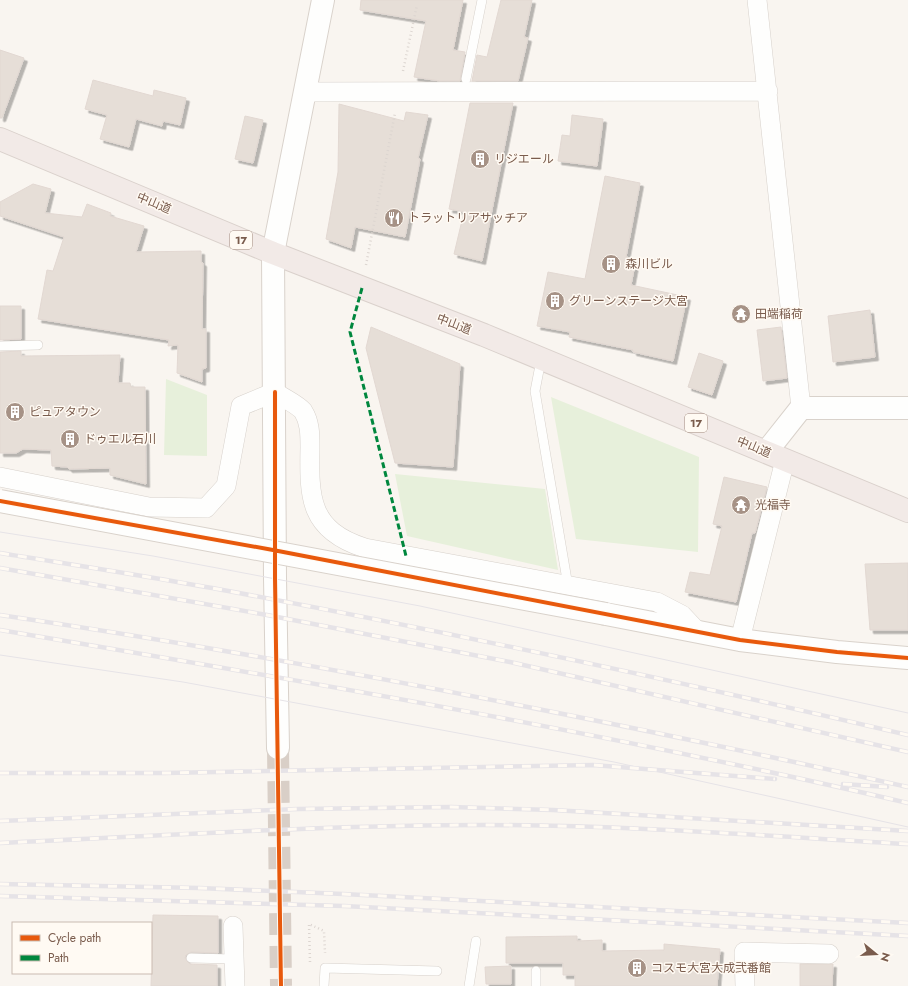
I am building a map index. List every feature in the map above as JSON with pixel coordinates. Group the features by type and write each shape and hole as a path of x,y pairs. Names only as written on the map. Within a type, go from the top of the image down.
{"highway":[{"name":"中山道","path":"0,139 273,253 484,336 908,511"}],"street":[{"path":"278,748 274,578 275,392 273,253 323,0"},
{"path":"740,640 776,456 801,408 757,0"},
{"path":"304,92 398,92 465,85 768,91"},
{"path":"0,477 149,507 206,508 226,486 241,406 275,392"},
{"path":"275,392 302,410 308,421 310,435 309,473 314,509 330,529 339,537 351,544 365,548 657,602 682,615 696,630"},
{"path":"801,408 908,408"},
{"path":"0,501 696,630 740,640 837,652 908,658"},
{"path":"233,926 235,986"},
{"path":"745,986 744,952 829,954"}],"lane":[{"path":"465,85 482,0"},
{"path":"0,346 38,345"},
{"path":"541,360 535,391 568,586"},
{"path":"469,986 476,941"},
{"path":"191,958 233,959"},
{"path":"324,986 325,968 437,971"},
{"path":"536,971 536,986"}],"path":[{"path":"362,288 398,92 417,5"},
{"path":"310,969 309,924 324,931 325,968"}],"green space":[{"path":"166,379 207,395 207,456 164,455"},
{"path":"551,397 699,457 698,552 576,539"},
{"path":"395,474 545,489 558,570 407,536"}],"building":[{"path":"361,0 463,0 453,50 465,52 460,81 440,81 414,77 426,21 360,10"},
{"path":"501,0 532,0 524,37 528,38 518,81 472,81 477,55 487,57"},
{"path":"0,50 24,58 2,118 0,118"},
{"path":"93,80 153,96 154,90 186,98 180,125 163,121 162,126 136,119 129,147 100,139 107,115 85,109"},
{"name":"リジエール","path":"470,103 513,103 482,261 454,254 464,212 449,209"},
{"path":"339,104 404,121 406,112 428,115 418,158 420,159 405,237 355,227 351,248 326,239 338,172"},
{"path":"572,115 603,119 597,166 558,161 562,135 570,136"},
{"path":"245,116 263,120 253,163 235,159"},
{"path":"605,176 640,183 626,257 636,259 631,285 687,297 673,361 633,352 633,350 569,337 570,332 537,326 548,272 585,279"},
{"path":"33,184 51,189 45,213 82,217 87,204 111,213 110,216 144,226 136,252 201,251 201,262 203,263 202,329 206,329 206,368 202,369 202,382 177,373 178,345 168,346 169,340 38,319 47,270 53,271 64,237 0,216 0,202"},
{"path":"0,306 21,306 21,339 0,340"},
{"path":"870,310 875,357 833,362 828,316"},
{"path":"371,327 460,364 453,467 395,463 366,348"},
{"path":"781,327 787,378 763,381 757,330"},
{"path":"21,351 21,356 120,355 118,383 130,383 131,387 145,387 146,484 110,475 110,468 69,469 67,467 52,466 51,450 23,449 16,453 0,453 0,352"},
{"path":"699,353 723,361 712,395 688,387"},
{"path":"724,477 767,487 755,533 752,533 736,602 685,592 690,572 710,575 722,526 713,524"},
{"path":"908,563 908,630 870,630 865,564"},
{"path":"153,915 218,916 218,953 191,952 186,955 185,958 190,964 217,965 217,986 151,986"},
{"path":"577,936 577,941 602,940 602,951 664,950 664,944 720,949 717,986 575,986 575,975 563,975 563,963 506,963 506,937"},
{"path":"800,964 833,964 832,986 800,986"},
{"path":"511,966 511,984 486,984 485,967"}],"tunnel":[{"path":"278,748 281,986"}],"tram line":[{"path":"0,532 153,556 420,606 908,713"},
{"path":"0,655 183,682 614,762 908,827"}],"railway":[{"path":"0,553 120,572 323,609 658,678 908,735"},
{"path":"0,568 267,615 510,662 908,752"},
{"path":"0,615 228,651 456,693 682,738 908,787"},
{"path":"0,630 456,709 682,754 908,803"},
{"path":"0,773 165,773 593,765 775,779"},
{"path":"843,784 887,787"},
{"path":"0,821 298,809 451,807 553,810 908,831"},
{"path":"0,843 242,831 423,825 537,825 749,834 908,844"},
{"path":"0,884 199,888 343,894 908,923"},
{"path":"0,896 344,906 908,936"}],"marked path":[{"path":"362,288 350,332 406,556"}],"cycle path":[{"path":"275,392 275,578 281,986"},
{"path":"0,501 273,550 740,640 837,652 908,658"}],"place":[{"name":"リジエール","path":"480,159"},
{"name":"トラットリアサッチア","path":"394,218"},
{"name":"森川ビル","path":"611,264"},
{"name":"グリーンステージ大宮","path":"555,301"},
{"name":"田端稲荷","path":"741,314"},
{"name":"ピュアタウン","path":"15,412"},
{"name":"ドゥエル石川","path":"70,439"},
{"name":"光福寺","path":"741,505"},
{"name":"コスモ大宮大成弐番館","path":"637,968"}]}
